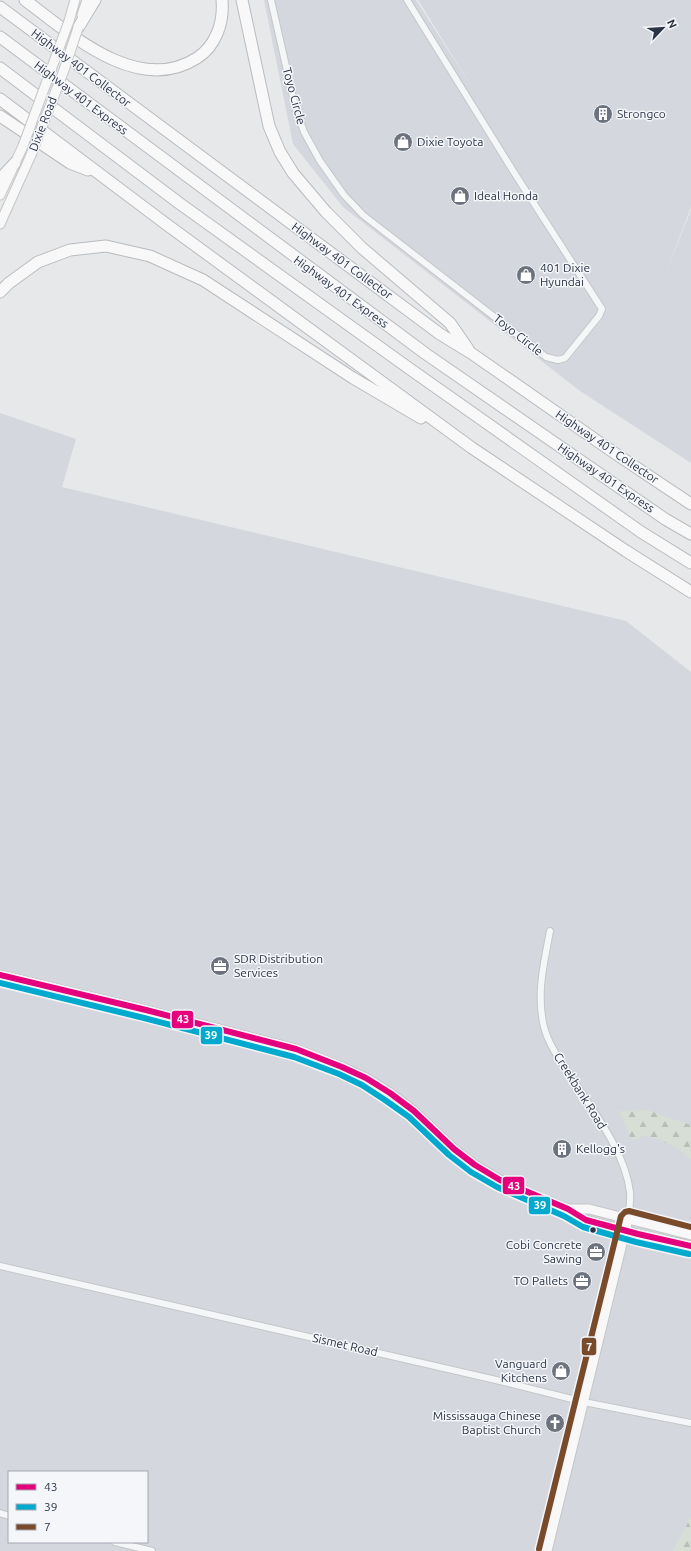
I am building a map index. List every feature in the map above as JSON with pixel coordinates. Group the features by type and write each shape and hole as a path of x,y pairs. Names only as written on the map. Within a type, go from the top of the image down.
{"highway":[{"path":"25,0 106,57 123,64 148,70 168,69 181,66 192,62 202,55 209,48 221,24 223,14 222,0"},
{"path":"74,25 95,0"},
{"path":"242,0 270,126 280,152 293,173 326,212 362,248 450,323 471,353"},
{"name":"Highway 401 Collector","path":"0,7 440,334 471,353 616,454 691,504"},
{"name":"Highway 401 Express","path":"0,37 426,354 659,514 691,534"},
{"name":"Highway 401 Express","path":"0,68 179,203 410,369 642,532 691,563"},
{"path":"0,99 166,224 472,448 620,547 691,592"},
{"path":"0,116 70,163 99,174"},
{"path":"0,179 14,163"},
{"path":"0,292 9,283 38,262 70,250 106,246 150,256 203,280 353,378 472,448"}],"street":[{"name":"Dixie Road","path":"0,224 31,155 64,70 74,25 76,0"},
{"name":"Dixie Road","path":"0,195 23,146 74,25 87,0"},
{"name":"Toyo Circle","path":"271,0 295,106 304,132 320,161 344,195 363,215 546,357 558,360 565,358 599,316 602,309 515,174 407,0"},
{"name":"Creekbank Road","path":"547,1551 626,1230 630,1193 621,1161 612,1141 560,1060 545,1028 541,1012 541,982 550,931"},
{"path":"0,975 153,1012 296,1049 321,1057 366,1078 390,1093 414,1111 454,1149 475,1165 507,1183 568,1209 586,1220 691,1246"},
{"path":"568,1209 589,1209 691,1235"},
{"name":"Sismet Road","path":"0,1266 496,1380 584,1402 691,1423"},
{"path":"119,1543 152,1551"}],"shaded area":[{"path":"264,0 416,0 475,92 418,0 691,0 691,207 664,278 691,210 691,463 580,391 343,207 293,144"},
{"path":"0,413 76,439 62,487 626,621 691,672 691,1525 685,1529 673,1551 0,1551"}],"green space":[{"path":"647,1110 691,1125 691,1159 676,1147 646,1135 632,1141 619,1111"},
{"path":"691,1517 691,1551 673,1551"}],"transit line":[{"name":"43","path":"0,975 146,1010 296,1049 342,1067 366,1078 390,1093 414,1111 454,1149 475,1165 500,1180 568,1209 586,1220 691,1246"},
{"name":"39","path":"0,983 144,1018 294,1057 339,1074 362,1085 409,1117 449,1155 471,1172 497,1187 564,1216 583,1227 636,1242 689,1254"},
{"name":"7","path":"539,1549 621,1216 625,1212 629,1211 691,1227"}],"place":[{"name":"Strongco","path":"603,114"},
{"name":"Dixie Toyota","path":"403,142"},
{"name":"Ideal Honda","path":"460,196"},
{"name":"401 Dixie Hyundai","path":"526,275"},
{"name":"SDR Distribution Services","path":"220,966"},
{"name":"Kellogg's","path":"562,1149"},
{"name":"Cobi Concrete Sawing","path":"596,1252"},
{"name":"TO Pallets","path":"582,1281"},
{"name":"Vanguard Kitchens","path":"561,1371"},
{"name":"Mississauga Chinese Baptist Church","path":"555,1423"}]}
